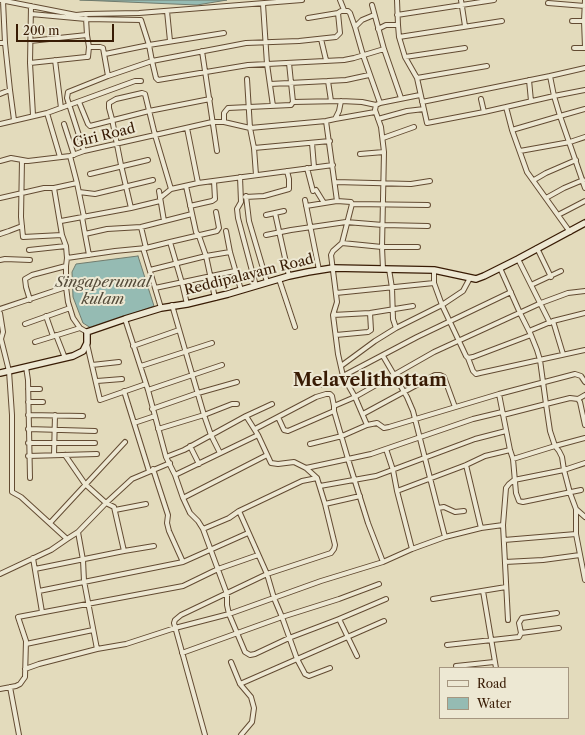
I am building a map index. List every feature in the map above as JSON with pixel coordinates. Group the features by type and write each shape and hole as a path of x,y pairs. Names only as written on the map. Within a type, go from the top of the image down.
{"main road":[{"name":"Reddipalayam Road","path":"87,332 172,305 186,304 215,298 289,276 333,268 434,270 476,279 585,224"},
{"path":"0,373 73,356 83,351 86,343 87,332"}],"street":[{"path":"30,14 86,16 302,0"},
{"path":"84,151 67,98 68,92 152,61 246,43 299,41 336,37 340,33 340,0"},
{"path":"397,0 399,37 405,57 417,78 426,120 428,123 585,90"},
{"path":"397,16 461,2 494,0"},
{"path":"574,48 585,48 585,0"},
{"path":"14,120 5,43 2,1 76,15 141,20 149,45 156,78 158,80 225,68 326,60 344,60 384,49"},
{"path":"461,2 465,26"},
{"path":"548,3 585,6"},
{"path":"263,4 267,64 273,106"},
{"path":"372,5 384,49 401,98"},
{"path":"31,6 30,63 33,115"},
{"path":"308,18 341,10 350,13 378,104 376,112 383,138 384,152 382,247 386,269 392,288 392,319 396,328"},
{"path":"167,11 170,41"},
{"path":"355,27 362,20 374,15"},
{"path":"30,63 88,57 89,47 86,16"},
{"path":"399,37 502,21"},
{"path":"572,21 584,22"},
{"path":"378,28 386,25 398,25"},
{"path":"105,54 170,41 224,33"},
{"path":"30,41 87,35"},
{"path":"321,39 326,60"},
{"path":"0,43 5,43"},
{"path":"89,47 103,48 108,76"},
{"path":"405,57 465,48"},
{"path":"202,51 217,151"},
{"path":"55,60 61,108"},
{"path":"289,63 293,102"},
{"path":"417,78 487,66"},
{"path":"422,102 585,68"},
{"path":"270,84 346,80 369,75"},
{"path":"550,76 560,116 585,188"},
{"path":"247,79 250,128 254,148 256,175"},
{"path":"529,80 531,101"},
{"path":"0,124 33,115 47,113 141,81"},
{"path":"328,81 331,101"},
{"path":"0,94 10,90"},
{"path":"131,208 109,108 109,102 142,93 145,94 171,189"},
{"path":"224,122 224,113 228,108 273,106 291,104 293,102 341,101 378,104 420,95"},
{"path":"79,102 89,125 210,99"},
{"path":"481,99 484,112"},
{"path":"334,119 339,111 341,101"},
{"path":"506,107 512,130 527,172 570,232"},
{"path":"378,119 407,111 424,109"},
{"path":"512,130 585,109"},
{"name":"Giri Road","path":"0,161 11,158 28,161 72,155 117,143 212,122 224,122 250,128 326,121 376,112"},
{"path":"47,113 60,157"},
{"path":"326,121 330,141 337,201"},
{"path":"64,124 72,155 89,255"},
{"path":"383,138 414,127"},
{"path":"186,128 198,183"},
{"path":"520,151 570,142 585,137"},
{"path":"254,148 330,141"},
{"path":"312,143 314,167"},
{"path":"360,154 384,152"},
{"path":"22,160 21,194 23,237 62,235"},
{"path":"90,174 121,165 148,160"},
{"path":"534,180 576,160"},
{"path":"61,221 131,208 160,200 171,189 198,183 333,165"},
{"path":"307,168 315,191 324,203"},
{"path":"243,197 264,196 289,189 287,170"},
{"path":"240,177 243,197 266,282"},
{"path":"79,192 95,194 153,180"},
{"path":"546,198 582,180"},
{"path":"190,206 215,199 214,181"},
{"path":"335,182 411,184 430,181"},
{"path":"0,198 44,188 54,188 77,183"},
{"path":"186,186 196,232 199,236 206,256 215,298"},
{"path":"54,188 61,221 62,235 66,246 66,287 70,308 73,318 80,328 87,332"},
{"path":"159,191 164,221"},
{"path":"243,197 241,204 237,209 238,218 256,286"},
{"path":"305,200 319,270"},
{"path":"306,206 337,201 349,201 352,204 428,205"},
{"path":"558,215 585,201"},
{"path":"352,204 346,222 342,243 333,251 331,255 337,302 334,315 338,354 343,376 355,397 367,425"},
{"path":"266,215 284,211"},
{"path":"67,258 115,250 145,248 199,236 218,230 216,212"},
{"path":"275,213 289,276"},
{"path":"85,234 107,229 141,227 192,214"},
{"path":"266,235 346,222 428,226"},
{"path":"0,234 22,226"},
{"path":"141,227 150,270 161,308"},
{"path":"226,231 230,252 241,290"},
{"path":"170,242 182,283 186,304"},
{"path":"342,243 382,247 418,247"},
{"path":"29,250 66,246"},
{"path":"537,248 551,277"},
{"path":"150,270 206,256 230,252"},
{"path":"518,259 551,322 563,354"},
{"path":"0,260 30,260"},
{"path":"30,300 25,279 32,275 66,266"},
{"path":"500,268 530,333 540,360 550,431 554,446 562,457 570,493 576,509 576,534 585,580"},
{"path":"434,270 434,283 442,305 473,371 476,374 585,350"},
{"path":"155,288 235,271"},
{"path":"531,285 561,272"},
{"path":"341,366 396,328 442,305 463,291 470,278"},
{"path":"279,279 295,327"},
{"path":"336,293 434,283"},
{"path":"0,309 66,287"},
{"path":"278,416 284,430 288,431 355,397 434,352 541,303 568,293 585,291"},
{"path":"323,385 383,356 417,337 511,292"},
{"path":"172,305 204,415 220,454"},
{"path":"334,315 370,313 413,306"},
{"path":"25,324 70,308"},
{"path":"0,313 3,332 0,339 9,371 12,415 12,492 21,497 67,539"},
{"path":"336,335 368,332 371,330 370,313"},
{"path":"468,358 530,333 551,322 585,313"},
{"path":"46,316 65,358"},
{"path":"125,319 141,366 166,457 170,463 190,513 203,529 218,569 226,594 227,605 242,648 250,655 386,599"},
{"path":"35,342 80,328"},
{"path":"134,346 179,330"},
{"path":"86,343 100,400 146,384"},
{"path":"141,366 212,343"},
{"path":"383,356 413,411 445,537"},
{"path":"92,365 119,362"},
{"path":"148,390 222,365"},
{"path":"26,367 28,380 28,456 30,478"},
{"path":"310,444 342,436 367,425 377,423 384,428 389,427 499,394 575,374 582,376 585,380"},
{"path":"363,414 435,375 440,375 444,378 455,407"},
{"path":"96,381 122,379"},
{"path":"152,409 198,393 238,382"},
{"path":"28,389 40,389"},
{"path":"124,392 168,515 167,523 169,531 183,562"},
{"path":"255,429 278,416 326,394 330,394 332,396 348,459 356,480 368,523 383,562"},
{"path":"499,394 513,460 514,480 519,501 523,502 581,490"},
{"path":"306,468 371,454 473,420 570,398 578,399 585,395"},
{"path":"578,399 585,424"},
{"path":"28,402 43,402"},
{"path":"158,429 204,415 232,404 237,404"},
{"path":"166,457 272,404"},
{"path":"28,415 83,416"},
{"path":"54,456 55,415"},
{"path":"134,423 154,416"},
{"path":"205,735 175,628 174,623 177,617 267,574 331,553 335,545 317,478 306,468 294,462 274,465 271,464 255,429 246,416"},
{"path":"28,429 95,431"},
{"path":"320,486 376,476 475,439 506,431"},
{"path":"175,475 258,435"},
{"path":"513,460 554,446 585,438"},
{"path":"50,523 125,442"},
{"path":"28,443 94,443"},
{"path":"190,446 198,464"},
{"path":"386,449 393,470 412,549"},
{"path":"397,491 486,456 510,450"},
{"path":"28,456 97,454"},
{"path":"65,455 85,484 106,503 114,507 124,551"},
{"path":"183,498 267,455"},
{"path":"0,574 33,558 78,532 132,479 170,463"},
{"path":"508,620 503,525 506,488 514,480 564,470 585,463"},
{"path":"466,465 481,528"},
{"path":"203,529 229,518 239,511 302,481 317,478"},
{"path":"325,504 360,496"},
{"path":"115,510 146,504"},
{"path":"438,508 444,508 455,512 464,511"},
{"path":"576,509 585,517"},
{"path":"239,511 267,574 274,598 297,659 307,676 330,668"},
{"path":"25,670 39,664 97,649 126,644 175,628 230,614 321,581 383,562 412,549 445,537 481,528 503,525"},
{"path":"78,532 83,560 84,581 97,649"},
{"path":"39,591 46,591 84,581 183,562 248,533"},
{"path":"504,540 576,534"},
{"path":"35,569 154,546"},
{"path":"505,562 543,560 580,554"},
{"path":"0,689 20,684 25,677 24,657 26,644 18,617 183,586 218,569 258,555"},
{"path":"33,558 42,612"},
{"path":"182,654 282,617 339,599 379,584"},
{"path":"434,599 506,587"},
{"path":"483,591 496,667"},
{"path":"521,633 519,623 522,618 558,613"},
{"path":"339,619 357,656"},
{"path":"240,684 384,622"},
{"path":"447,645 519,637 521,633 559,628"},
{"path":"26,644 93,630"},
{"path":"231,662 240,684 251,697 254,708 252,722 241,735"},
{"path":"456,666 494,662"},
{"path":"10,687 20,735"}],"water":[{"path":"80,0 227,0 197,5"},
{"name":"Singaperumal kulam","path":"138,256 154,306 91,328 83,323 73,297 72,272 76,264"}],"district":[{"name":"Melavelithottam","path":"370,381"}]}
